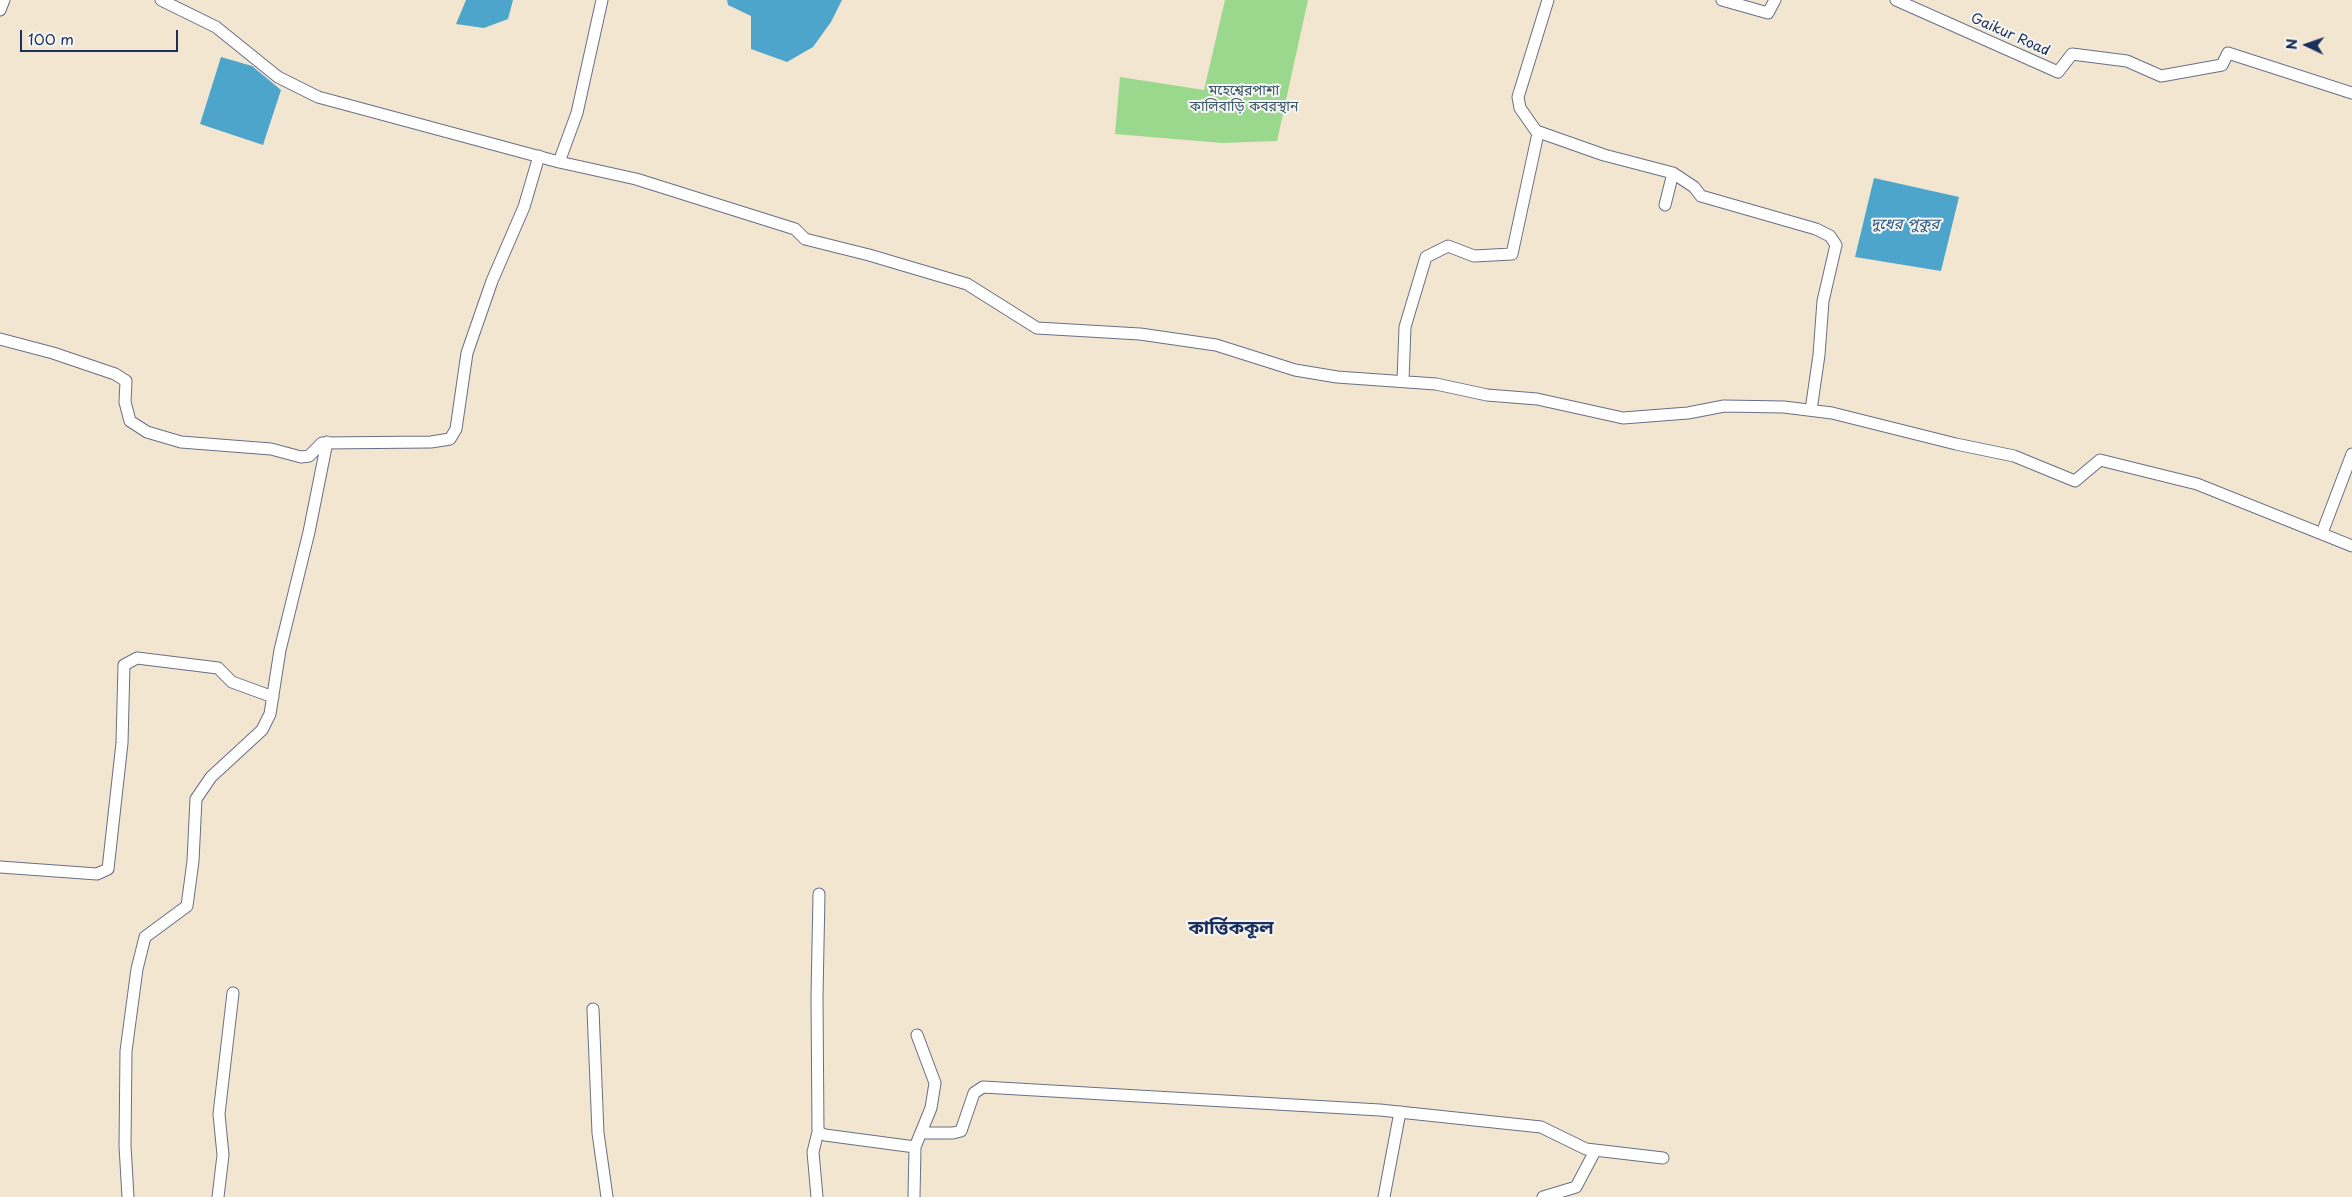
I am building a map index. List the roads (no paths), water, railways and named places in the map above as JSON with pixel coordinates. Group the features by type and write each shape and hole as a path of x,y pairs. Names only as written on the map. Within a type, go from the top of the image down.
{"street":[{"path":"0,10 4,0"},
{"path":"162,0 216,27 278,77 318,96 559,162 636,179 795,229 805,240 869,255 967,284 1036,328 1140,334 1216,345 1295,370 1337,377 1436,384 1487,395 1537,400 1624,418 1688,412 1724,406 1811,410 1832,413 1956,444 2014,456 2075,481 2100,460 2197,484 2352,546"},
{"path":"559,162 577,113 602,0"},
{"path":"1548,0 1518,97 1520,108 1536,131 1604,155 1673,173 1694,186 1701,196 1816,229 1830,236 1836,245 1823,301 1819,355 1811,410"},
{"path":"1722,0 1768,13 1775,0"},
{"name":"Gaikur Road","path":"1896,0 2058,72 2072,54 2127,61 2161,76 2222,65 2228,53 2352,93"},
{"path":"1403,381 1405,327 1426,257 1448,246 1474,256 1512,254 1537,138"},
{"path":"0,339 53,353 115,374 126,381 125,402 130,421 147,432 181,442 271,449 309,456 322,443 328,442 431,442 450,439 456,429 466,353 492,282 524,207 539,156"},
{"path":"1665,205 1673,173"},
{"path":"128,1197 125,1146 126,1051 137,969 145,937 187,906 193,861 196,800 211,777 262,730 270,714 280,650 309,532 328,442"},
{"path":"2322,533 2352,454"},
{"path":"0,867 97,874 108,869 122,743 124,665 137,658 218,668 232,682 273,697"},
{"path":"817,1197 814,1152 818,1132 817,996 819,894"},
{"path":"218,1197 222,1155 219,1114 233,993"},
{"path":"593,1009 598,1133 608,1197"},
{"path":"914,1197 915,1147 931,1108 935,1083 917,1035"},
{"path":"921,1133 952,1134 961,1131 974,1093 983,1087 1400,1112 1541,1128 1586,1149 1663,1158"},
{"path":"1384,1197 1400,1112"},
{"path":"818,1132 825,1135 915,1147"},
{"path":"1543,1197 1576,1187 1595,1150"}],"water":[{"path":"466,0 513,0 508,19 484,28 456,24"},
{"path":"727,0 842,0 831,22 813,47 787,62 751,49 751,16 728,5"},
{"path":"221,57 252,66 281,90 263,145 200,124"},
{"name":"দুধের পুকুর","path":"1874,178 1959,197 1941,271 1855,257"}],"district":[{"name":"কার্ত্তিককূল","path":"1231,929"}],"park label":[{"name":"মহেশ্বেরপাশা কালিবাড়ি কবরস্থান","path":"1244,99"}]}
